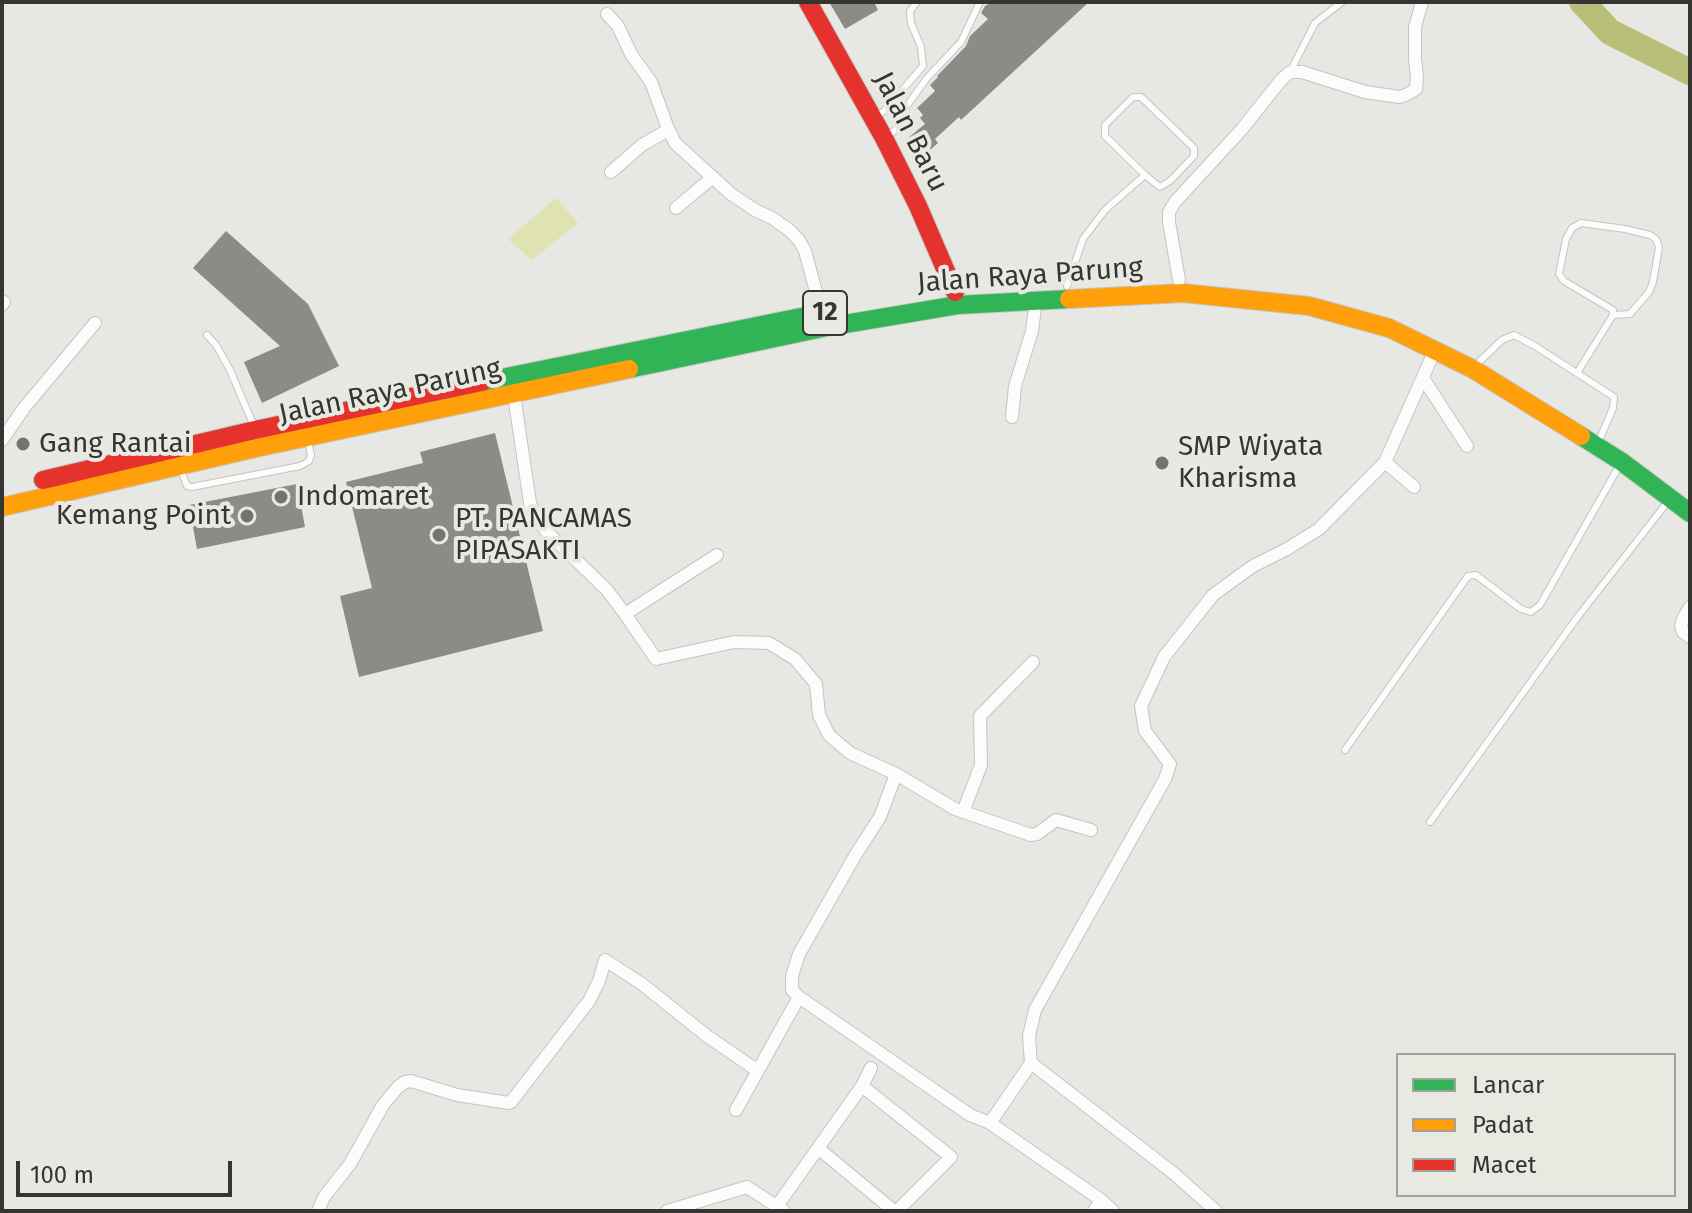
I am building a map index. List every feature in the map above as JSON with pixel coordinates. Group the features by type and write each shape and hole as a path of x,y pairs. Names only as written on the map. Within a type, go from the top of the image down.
{"main road":[{"name":"Jalan Baru","path":"808,2 884,138 918,206 955,292"},
{"name":"Jalan Raya Parung","path":"2,490 258,438 727,331 822,314 955,292 1179,280 1318,294 1394,316 1555,404 1626,450 1681,497 1690,513"},
{"name":"Jalan Raya Parung","path":"2,507 180,466 258,438 307,437 827,327 958,305 1183,293 1309,306 1389,328 1485,376 1681,497"}],"street":[{"path":"1179,280 1169,212 1281,80 1290,72 1302,72 1365,92 1400,97 1408,94 1416,89 1415,27 1422,2"},
{"path":"607,14 618,26 631,54 651,82 675,143 731,194 772,218 799,240 805,251 822,314"},
{"path":"611,172 642,145 668,130"},
{"path":"676,208 713,177"},
{"path":"1012,417 1015,386 1032,331 1036,300"},
{"path":"2,440 24,408 95,323"},
{"path":"990,1123 1031,1063 1029,1036 1035,1010 1165,779 1170,764 1145,731 1141,706 1164,657 1213,595 1253,566 1319,529 1385,462 1435,350"},
{"path":"1423,378 1467,446"},
{"path":"514,395 530,503 536,517 546,531 607,590 656,659 734,642 769,643 795,659 816,684 819,715 829,735 850,753 896,774 955,809 1031,835 1056,820 1091,830"},
{"path":"1385,462 1414,487"},
{"path":"625,614 717,555"},
{"path":"1690,607 1681,626 1690,637"},
{"path":"963,812 981,765 980,716 1033,662"},
{"path":"896,774 880,817 799,954 792,990 970,1115 990,1123 1097,1206 1113,1211"},
{"path":"318,1211 324,1197 350,1164 383,1105 405,1082 411,1081 457,1095 511,1102 589,1001 605,960 758,1071"},
{"path":"736,1110 799,997"},
{"path":"1031,1063 1172,1172 1216,1211"},
{"path":"669,1211 747,1187 780,1208 871,1068"},
{"path":"818,1148 896,1211 951,1157 862,1086"}],"lane":[{"path":"873,119 885,110 923,66 921,47 911,23 910,11 917,2"},
{"path":"884,138 901,126 906,107 927,78 961,42 980,2"},
{"path":"1290,72 1315,23 1342,2"},
{"path":"1133,97 1141,97 1194,148 1194,156 1160,187 1145,175 1105,136 1105,125 1133,97"},
{"path":"1067,286 1083,239 1105,210 1145,175"},
{"path":"1577,373 1613,315 1613,310 1564,281 1559,274 1566,239 1572,228 1581,223 1650,235 1659,247 1649,292 1630,314 1613,315"},
{"path":"207,335 230,370 258,438"},
{"path":"1480,361 1502,340 1514,335 1535,346 1614,397 1613,408 1601,436"},
{"path":"180,466 187,486 192,487 300,466 309,461 311,455 307,437"},
{"path":"1345,750 1468,576 1476,575 1521,609 1531,612 1540,605 1622,462"},
{"path":"1430,822 1576,619 1681,497"}],"green space":[{"path":"556,198 578,223 532,260 508,239"}],"building":[{"path":"829,2 874,2 878,10 845,29"},
{"path":"992,2 1089,2 961,120 959,117 935,139 938,143 923,156 908,138 925,124 917,108 935,91 930,85 937,76 988,19 981,13"},
{"path":"226,231 308,304 339,366 262,403 244,362 280,346 193,268"},
{"name":"PT. PANCAMAS PIPASAKTI","path":"495,433 543,631 359,677 340,596 372,588 346,482 423,463 420,452"},
{"name":"Kemang Point","path":"297,484 305,527 197,549 189,505"}],"waterway":[{"path":"1582,2 1610,32 1690,72"}],"traffic: fast":[{"path":"629,369 827,327 958,305 1069,299"},
{"path":"482,382 801,317"},
{"path":"1581,436 1622,462 1690,513"}],"traffic: slow":[{"path":"1069,299 1183,293 1309,306 1389,328 1473,369 1581,436"},
{"path":"2,507 260,447 629,369"}],"traffic: jam":[{"path":"808,2 884,138 918,206 955,292"},
{"path":"43,480 255,430 482,382"}],"place":[{"name":"Gang Rantai","path":"23,444"},
{"name":"SMP Wiyata Kharisma","path":"1162,463"},
{"name":"Indomaret","path":"281,497"},
{"name":"Kemang Point","path":"247,516"},
{"name":"PT. PANCAMAS PIPASAKTI","path":"439,535"}]}
